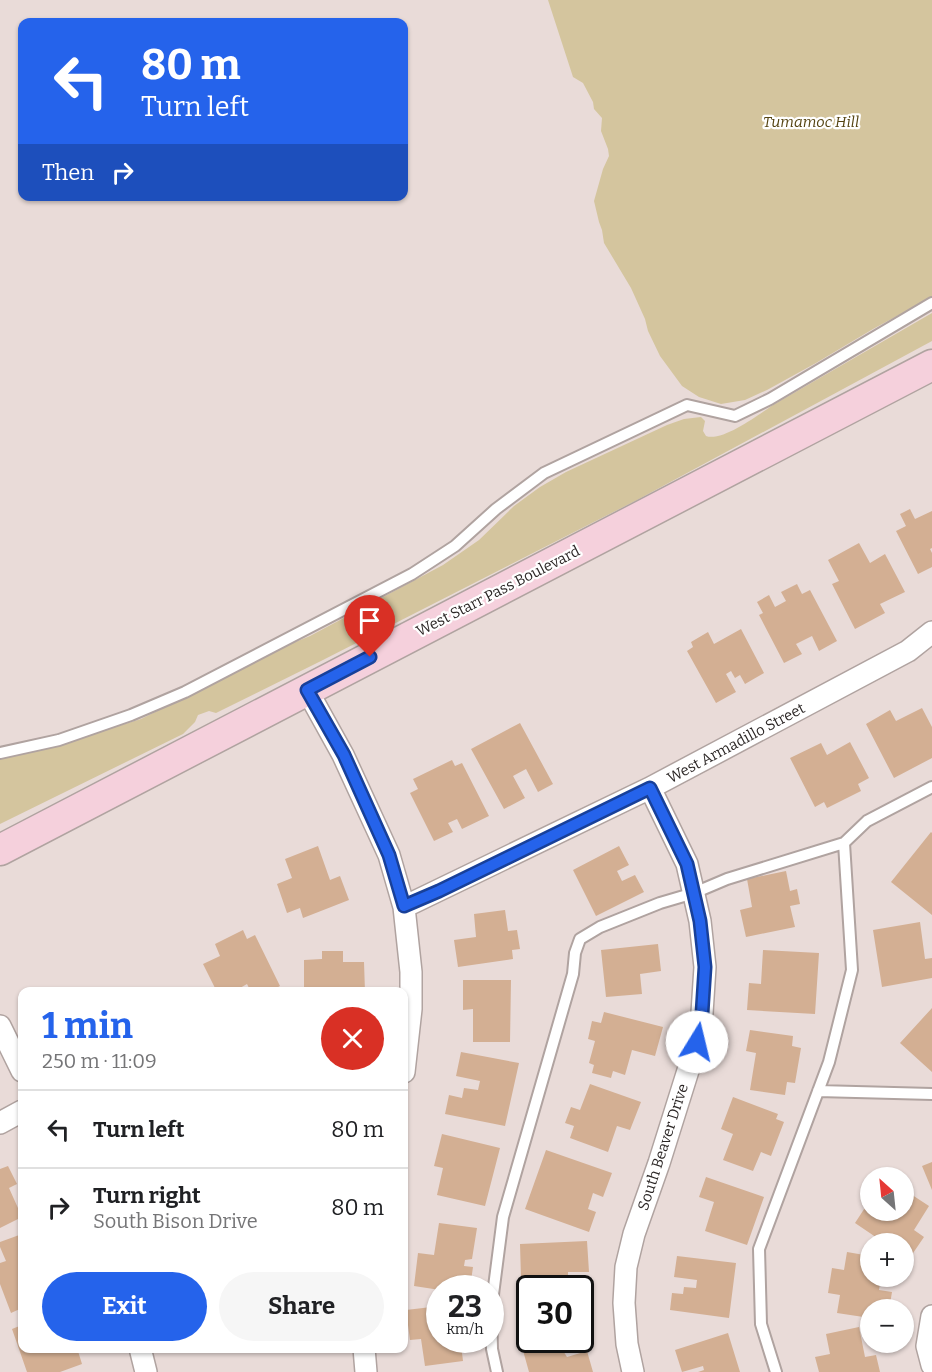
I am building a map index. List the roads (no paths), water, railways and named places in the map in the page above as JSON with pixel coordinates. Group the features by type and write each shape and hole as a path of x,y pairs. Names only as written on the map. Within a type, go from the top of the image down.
{"main road":[{"name":"West Starr Pass Boulevard","path":"0,850 932,365"}],"street":[{"name":"West Armadillo Street","path":"404,906 650,788 908,651 932,632"},
{"path":"307,690 344,755 389,855 404,906 411,972 408,1036"},
{"name":"South Beaver Drive","path":"633,1372 627,1344 624,1303 626,1267 634,1234 697,1042 702,1013 705,967 700,921 687,864 650,788"},
{"path":"0,1026 18,1063"},
{"path":"0,1123 18,1113"},
{"path":"932,1316 927,1346 932,1365"},
{"path":"141,1353 146,1372"},
{"path":"364,1353 366,1372"}],"lane":[{"path":"0,753 59,740 132,716 185,692 412,574 455,546 496,509 544,472 687,405 735,416 770,399 932,303"},
{"path":"497,1372 492,1349 491,1310 503,1217 573,974 575,953 580,939 660,903 694,893 727,879 844,843 867,821 932,787"},
{"path":"776,1372 761,1324 759,1249 829,1062 852,970 844,843"},
{"path":"818,1090 932,1094"}],"park label":[{"name":"Tumamoc Hill","path":"811,122"}]}
